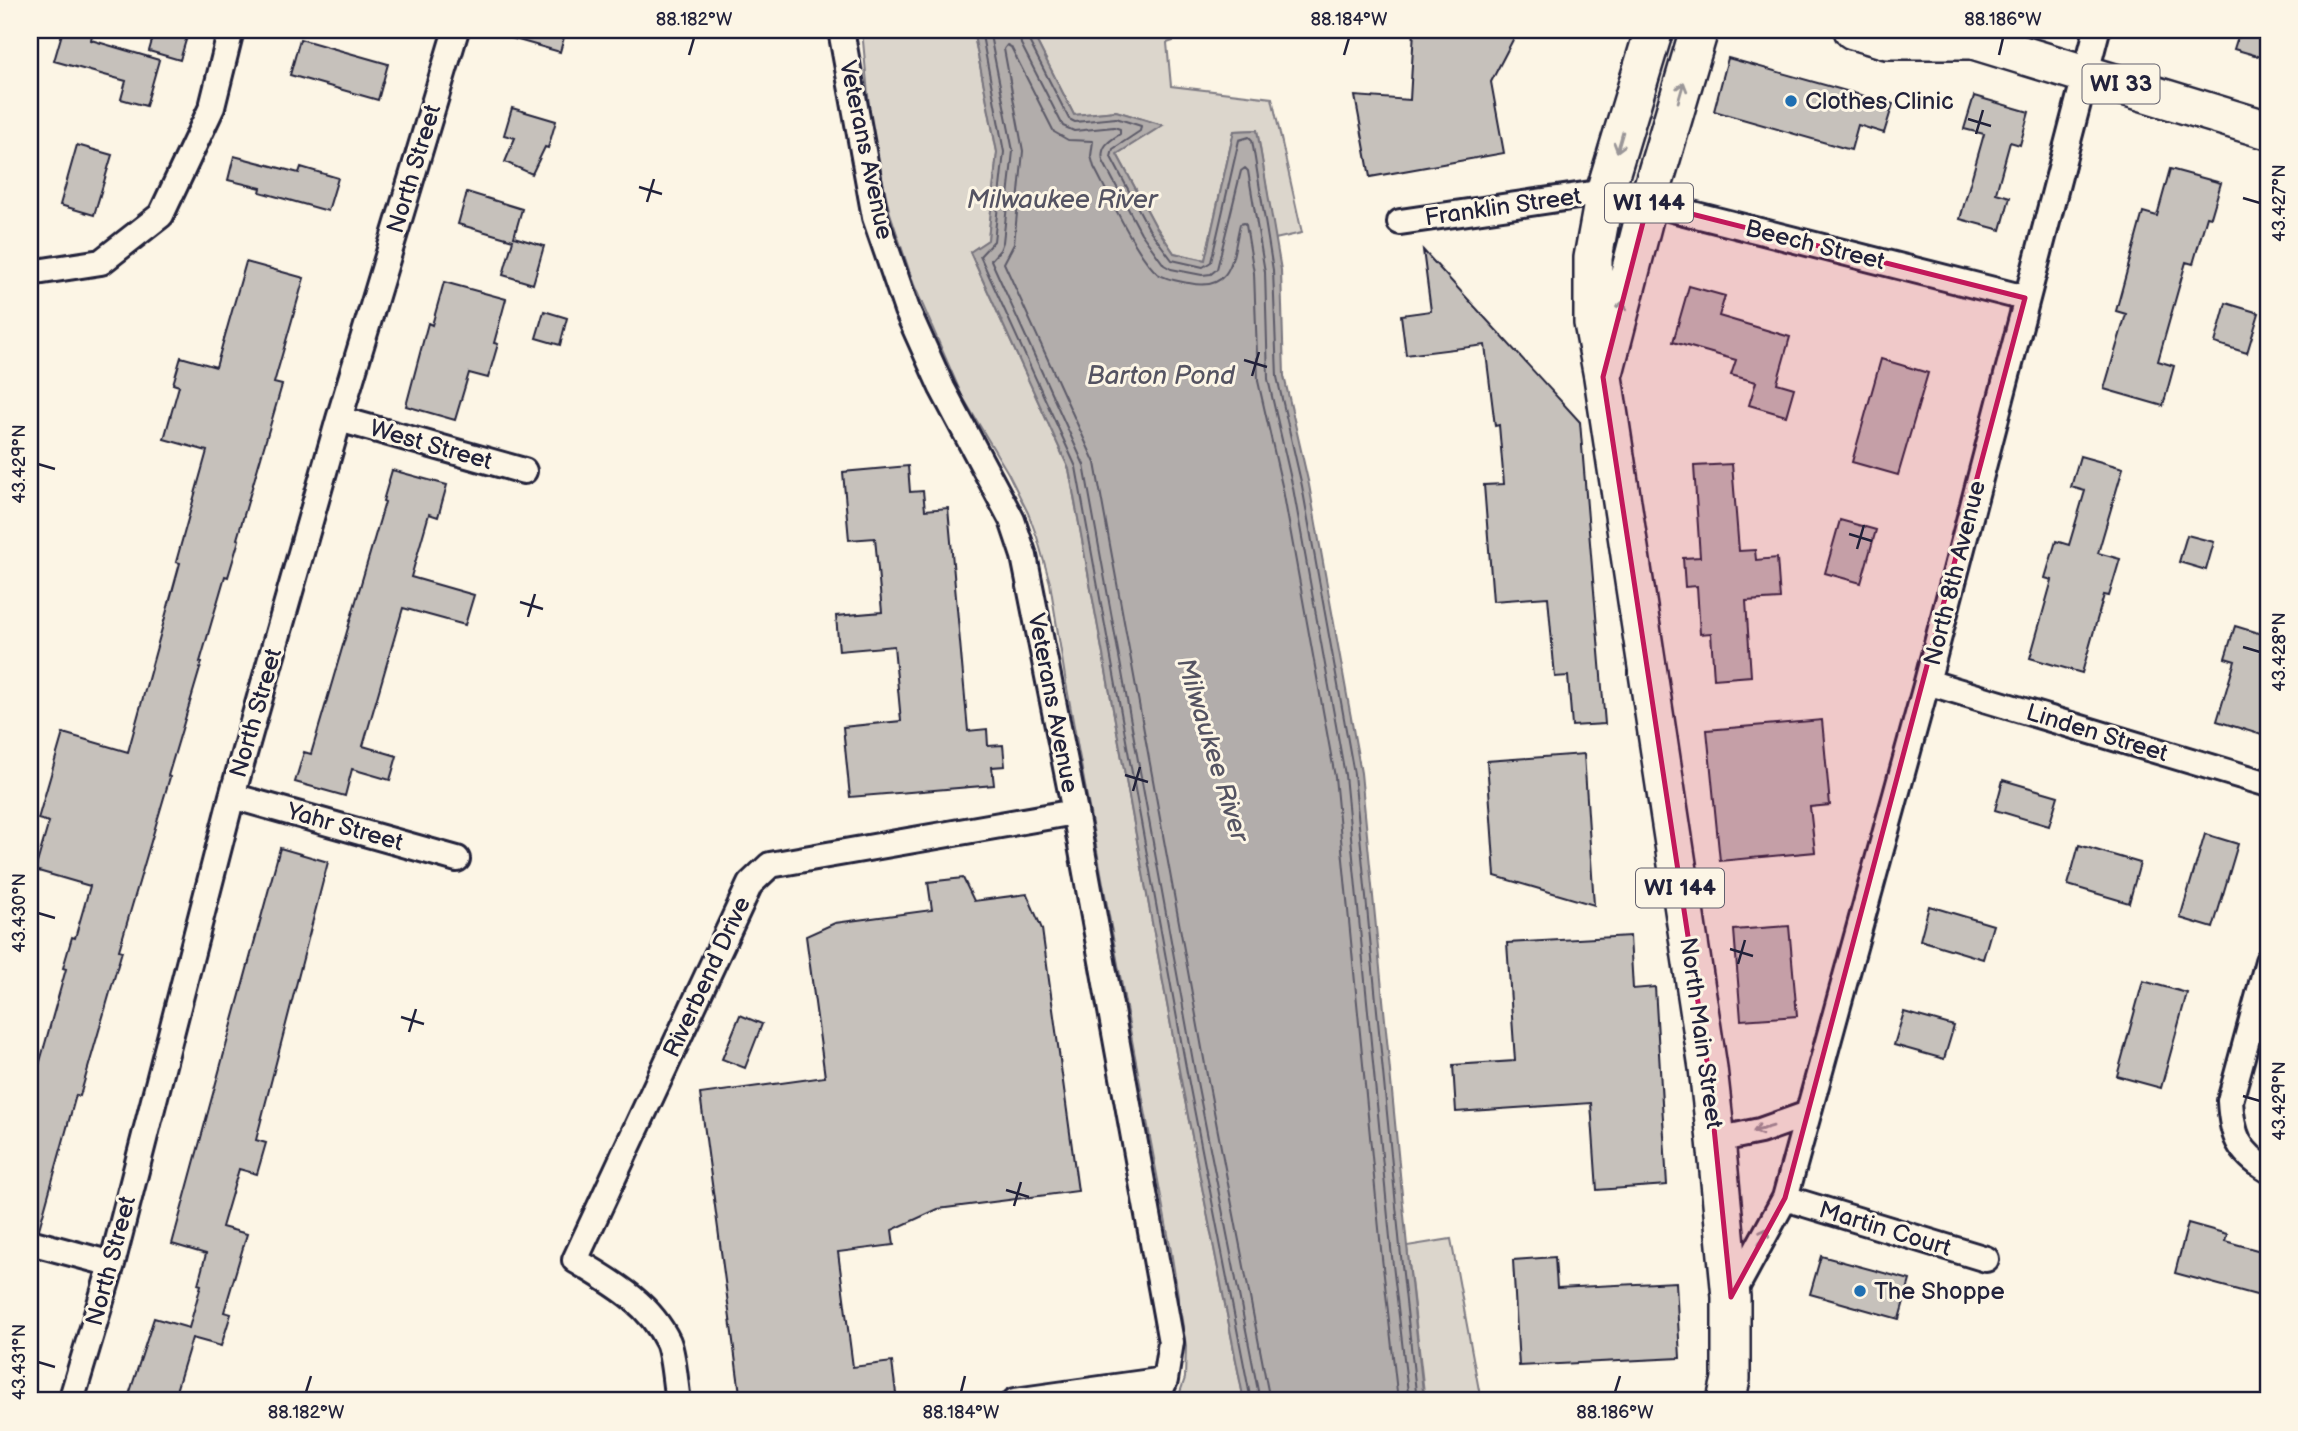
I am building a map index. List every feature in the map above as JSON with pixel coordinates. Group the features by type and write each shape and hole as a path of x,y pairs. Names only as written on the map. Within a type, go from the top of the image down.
{"main road":[{"path":"1625,30 1643,66"},
{"name":"North Main Street","path":"1654,30 1605,192 1593,258 1593,323 1708,1068 1731,1297 1731,1379 1726,1401"},
{"name":"North Main Street","path":"1603,377 1648,203 1699,30"},
{"name":"WI 33","path":"1853,30 1887,40 1965,35 2268,130"}],"street":[{"path":"30,273 101,262 161,215 212,107 231,30"},
{"name":"North Street","path":"71,1401 112,1264 232,796 339,419 456,30"},
{"name":"Veterans Avenue","path":"841,30 875,218 903,299 942,388 1012,520 1024,556 1075,812 1171,1342 1161,1390"},
{"name":"North 8th Avenue","path":"1731,1297 1784,1198 1927,682 2097,30"},
{"name":"Beech Street","path":"1605,192 2025,298"},
{"name":"Franklin Street","path":"1400,222 1605,192"},
{"name":"West Street","path":"339,419 524,471"},
{"name":"Linden Street","path":"1927,682 2268,784"},
{"name":"Yahr Street","path":"232,796 457,859"},
{"name":"Riverbend Drive","path":"678,1401 668,1343 648,1312 625,1290 575,1260 750,884 770,865 1075,812"},
{"path":"2268,961 2230,1101 2232,1125 2239,1143 2250,1159 2268,1170"},
{"path":"1716,1140 1759,1131 1808,1114"},
{"name":"Martin Court","path":"1784,1198 1986,1259"},
{"path":"30,1242 112,1264"},
{"path":"1015,1401 1161,1390"}],"highlighted area":[{"path":"1648,203 2025,298 1785,1198 1731,1297 1708,1068 1603,377"}],"shaded area":[{"path":"862,30 973,30 997,152 988,240 970,252 1069,469 1180,1075 1244,1401 1158,1401 1178,1398 1185,1378 1186,1346 1050,583 1028,513 1008,473 962,396 914,285 889,210 871,127"},
{"path":"1034,30 1172,30 1173,41 1167,43 1171,86 1272,98 1302,233 1275,239 1257,130 1234,131 1205,260 1174,253 1155,225 1117,154 1162,125 1116,111 1074,115 1035,38"},
{"path":"1451,1239 1481,1401 1425,1401 1407,1246"}],"water":[{"name":"Barton Pond","path":"973,30 1034,30 1035,38 1074,115 1116,111 1163,125 1117,154 1155,225 1174,253 1205,260 1234,131 1257,130 1281,270 1284,376 1309,485 1361,773 1424,1401 1244,1401 1180,1075 1069,469 970,252 988,240 997,152"}],"building":[{"path":"63,30 93,30 91,40 159,60 146,106 121,99 126,81 54,61"},
{"path":"155,30 189,30 180,60 149,51"},
{"path":"505,30 566,30 560,52 504,36"},
{"path":"1414,30 1518,30 1491,82 1504,153 1370,177 1355,96 1410,100"},
{"path":"2240,30 2268,30 2268,59 2234,49"},
{"path":"300,39 388,64 378,100 290,75"},
{"path":"1728,58 1893,104 1884,133 1858,125 1851,150 1714,111"},
{"path":"1974,96 2029,112 2020,145 2010,142 1996,193 2010,197 2001,230 1960,219 1984,134 1964,129"},
{"path":"512,108 556,121 548,148 545,147 532,174 505,162 515,138 504,135"},
{"path":"77,145 112,155 94,215 60,205"},
{"path":"234,156 299,173 301,167 338,178 328,211 260,192 261,188 228,180"},
{"path":"2170,169 2221,183 2211,217 2207,216 2193,264 2186,262 2158,361 2174,366 2163,406 2104,389 2126,314 2116,311 2143,212 2157,216"},
{"path":"467,192 522,209 514,237 544,246 533,284 503,275 513,240 458,224"},
{"path":"1423,250 1580,422 1605,724 1572,726 1568,676 1555,677 1548,597 1493,601 1484,485 1504,484 1499,425 1495,426 1485,345 1406,355 1401,315 1431,311"},
{"path":"246,262 304,278 274,383 282,385 237,539 239,540 228,577 225,576 200,662 80,1096 76,1095 39,1229 30,1228 30,1111 38,1084 34,1083 66,969 63,968 90,886 35,870 49,822 38,819 63,733 128,752 180,563 176,562 207,451 164,439 179,386 173,384 181,357 216,367"},
{"path":"444,282 506,299 494,343 498,344 488,378 469,373 455,420 406,406 428,323 432,325"},
{"path":"1689,286 1725,296 1719,316 1790,337 1777,383 1794,388 1786,416 1749,405 1756,382 1731,375 1736,360 1673,342"},
{"path":"2226,303 2259,313 2247,353 2215,343"},
{"path":"544,311 567,318 560,345 536,338"},
{"path":"1881,359 1928,373 1898,475 1852,462"},
{"path":"2080,456 2123,468 2098,553 2120,559 2109,596 2104,595 2082,673 2030,658 2052,580 2045,578 2056,541 2069,545 2085,491 2071,487"},
{"path":"1732,464 1739,551 1755,550 1756,560 1777,558 1780,599 1746,601 1751,676 1714,679 1711,633 1700,634 1697,586 1685,587 1683,558 1700,557 1694,466"},
{"path":"908,466 910,492 923,491 925,510 948,508 968,731 987,729 988,746 1003,745 1005,766 992,767 994,785 850,797 843,727 901,721 894,646 839,651 836,616 882,612 875,538 849,540 843,472"},
{"path":"392,470 447,485 438,517 429,514 411,577 474,595 465,625 403,608 363,746 397,756 390,780 352,769 345,796 295,782 304,752 311,754"},
{"path":"1840,520 1876,530 1861,583 1825,573"},
{"path":"2187,535 2214,542 2206,570 2179,562"},
{"path":"2235,626 2268,636 2268,737 2217,721 2235,661 2225,658"},
{"path":"1822,720 1830,805 1810,807 1815,852 1720,861 1707,730"},
{"path":"1584,754 1594,905 1495,876 1487,761"},
{"path":"2003,780 2058,796 2049,826 1995,810"},
{"path":"2205,834 2238,844 2213,928 2180,918"},
{"path":"2079,845 2140,863 2129,903 2068,885"},
{"path":"280,848 328,862 256,1140 266,1143 257,1174 239,1169 222,1227 247,1234 224,1312 231,1314 221,1346 192,1338 173,1401 127,1401 154,1318 189,1328 201,1285 198,1284 206,1254 172,1244"},
{"path":"963,878 974,901 1027,894 1042,929 1078,1191 938,1209 892,1230 894,1245 838,1252 853,1367 892,1362 897,1401 741,1401 700,1094 825,1077 806,936 835,923 932,910 928,882"},
{"path":"1929,906 1993,925 1983,959 1920,940"},
{"path":"1789,926 1797,1016 1741,1020 1734,930"},
{"path":"1630,936 1633,989 1655,987 1667,1185 1597,1190 1591,1103 1456,1112 1453,1065 1515,1061 1507,943"},
{"path":"2143,981 2187,993 2161,1088 2117,1076"},
{"path":"1904,1012 1954,1026 1944,1059 1894,1045"},
{"path":"740,1015 762,1024 745,1068 722,1059"},
{"path":"2188,1223 2227,1234 2225,1241 2268,1253 2268,1267 2260,1296 2175,1273"},
{"path":"1821,1256 1910,1280 1899,1319 1810,1294"},
{"path":"1555,1257 1557,1288 1676,1282 1680,1358 1519,1366 1513,1260"}],"place":[{"name":"Clothes Clinic","path":"1791,101"},
{"name":"The Shoppe","path":"1860,1291"}],"water label":[{"name":"Milwaukee River","path":"1062,200"},
{"name":"Milwaukee River","path":"1212,750"}]}
